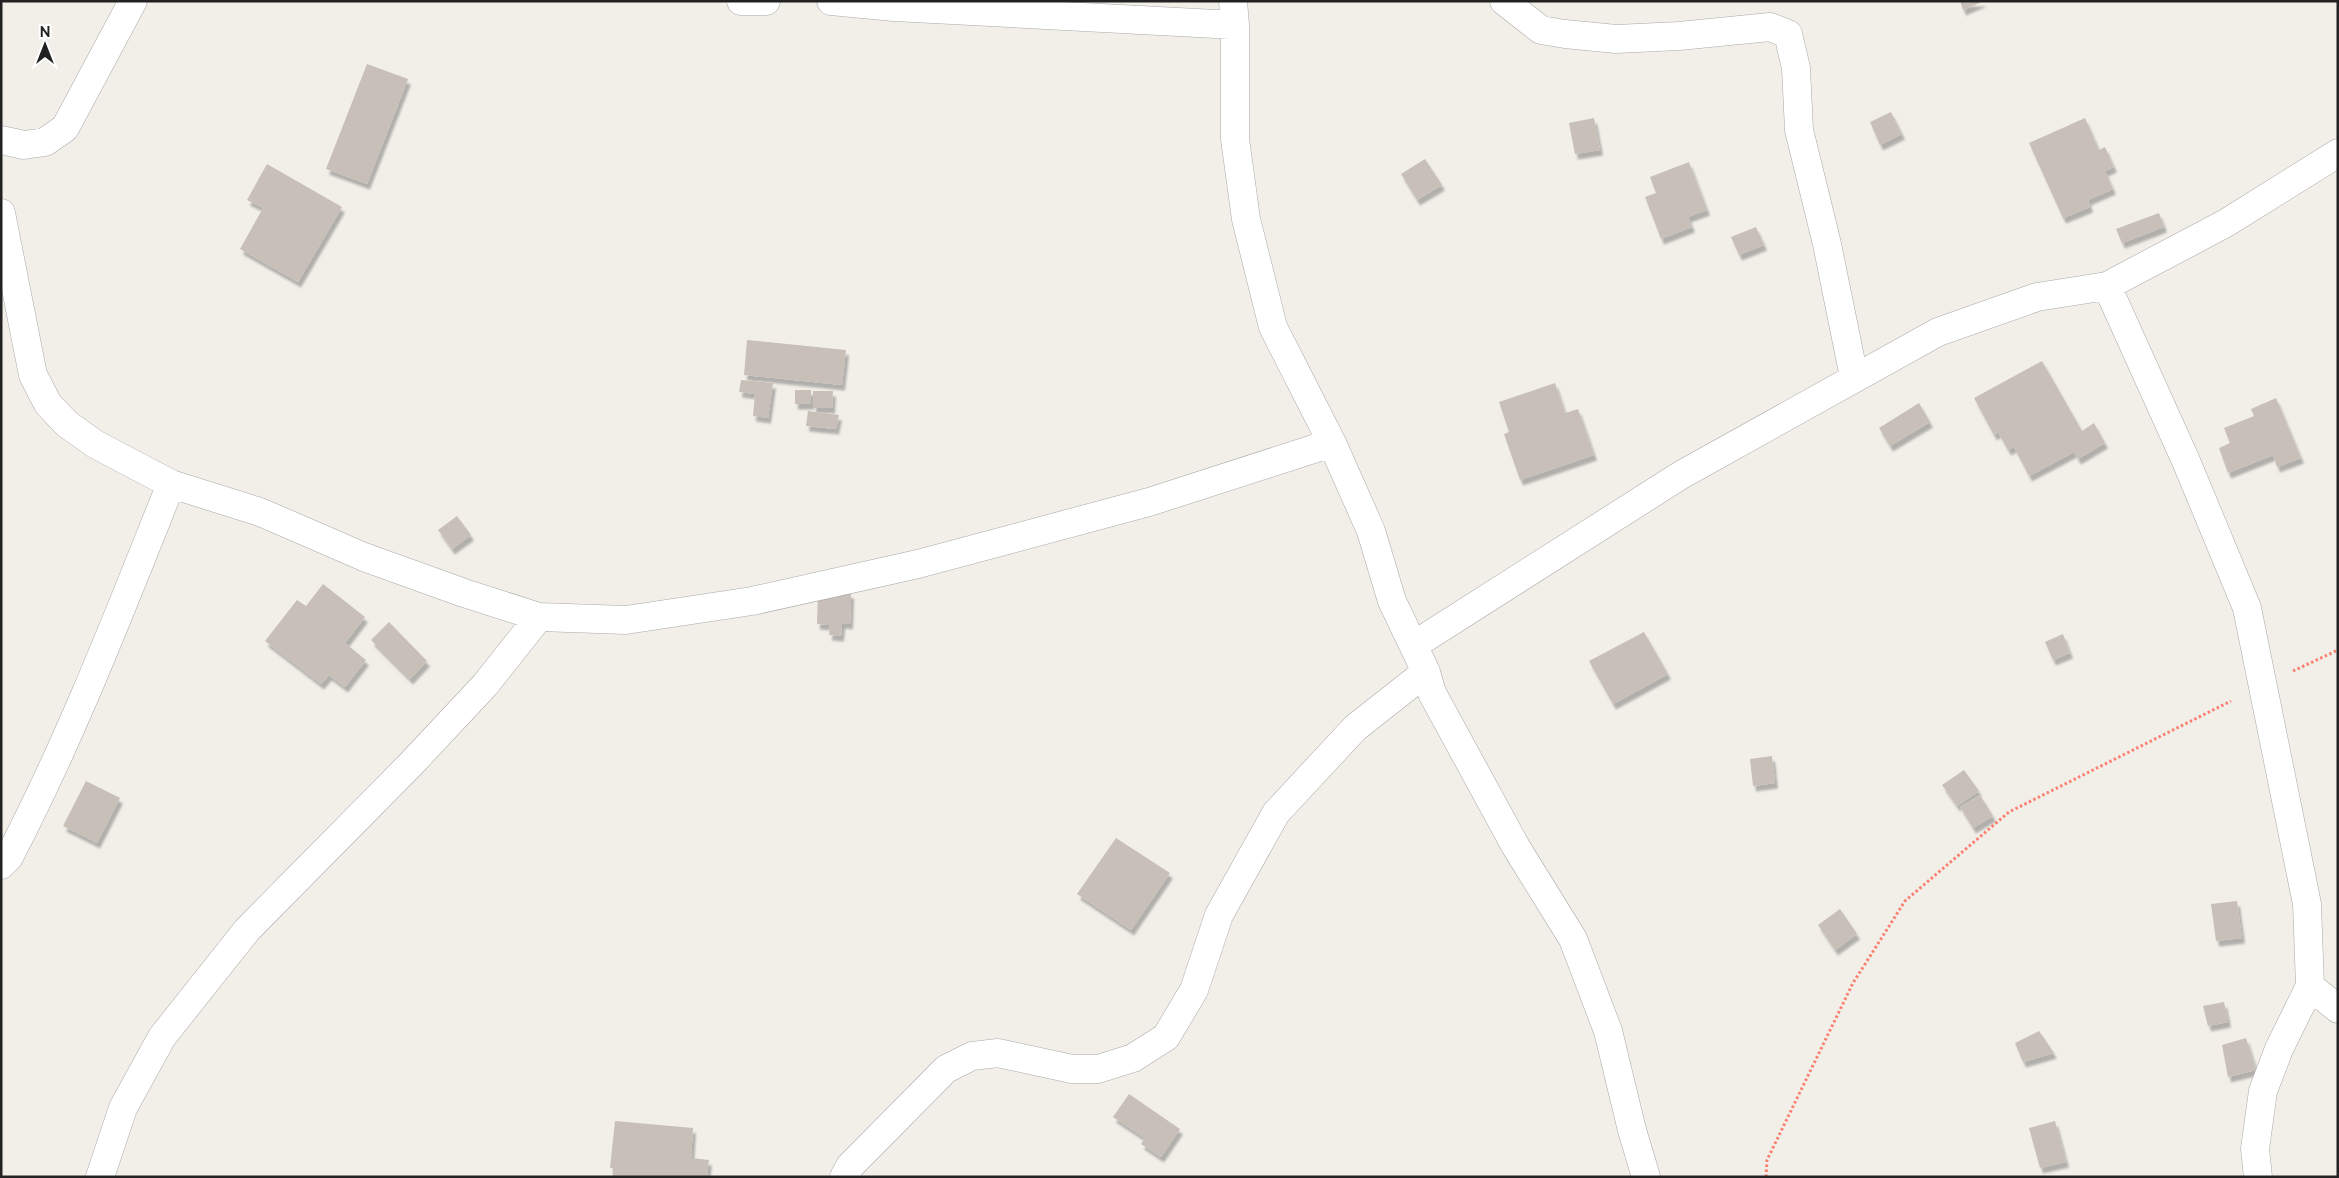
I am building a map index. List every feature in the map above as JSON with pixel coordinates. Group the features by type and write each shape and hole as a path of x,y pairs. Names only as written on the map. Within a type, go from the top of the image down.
{"street":[{"path":"1,140 24,145 45,142 65,128 133,1"},
{"path":"741,1 766,1"},
{"path":"831,1 894,7 1234,13 1235,138 1246,219 1273,327 1332,443 1371,531 1392,601 1426,672 1432,693 1516,847 1573,939 1608,1031 1632,1130 1646,1177"},
{"path":"1504,1 1541,30 1565,34 1616,39 1679,36 1770,26 1788,34 1796,68 1799,130 1827,244 1854,377"},
{"path":"1414,645 1680,475 1938,332 2037,297 2107,286 2226,223 2338,153"},
{"path":"1,214 33,375 48,404 67,424 96,444 171,484 260,512 364,557 464,593 539,617 626,620 771,596 918,564 1149,502 1332,443"},
{"path":"2107,286 2186,461 2244,599 2307,904 2310,986 2279,1049 2263,1091 2255,1149 2258,1177"},
{"path":"1,865 9,857 46,785 98,668 171,484"},
{"path":"100,1177 123,1108 162,1037 247,930 411,764 485,685 539,617"},
{"path":"844,1177 850,1166 946,1069 972,1056 998,1053 1072,1069 1098,1068 1132,1058 1166,1037 1194,990 1219,915 1276,813 1355,728 1426,672"},
{"path":"2310,986 2338,1009"}],"path":[{"path":"1766,1177 1767,1160 1853,983 1905,901 2009,812 2263,685 2338,650"}],"building":[{"path":"1960,1 1984,1 1963,10"},
{"path":"367,64 408,79 367,184 326,169"},
{"path":"1891,112 1902,134 1880,145 1870,122"},
{"path":"1594,118 1600,150 1575,154 1569,123"},
{"path":"2085,118 2099,150 2105,147 2114,167 2105,171 2113,189 2088,200 2090,207 2063,218 2029,143"},
{"path":"1425,159 1442,185 1417,200 1401,174"},
{"path":"1689,162 1707,210 1688,217 1692,227 1661,239 1645,197 1656,193 1650,177"},
{"path":"267,164 342,207 298,282 240,249 263,208 247,200"},
{"path":"2159,213 2164,227 2122,243 2116,229"},
{"path":"1756,227 1764,245 1739,255 1731,237"},
{"path":"747,340 846,350 842,385 744,375"},
{"path":"2042,361 2082,431 2094,423 2105,443 2078,459 2074,452 2029,476 2014,447 2008,450 1998,432 1994,435 1974,398"},
{"path":"741,380 773,383 768,418 753,416 755,394 739,392"},
{"path":"1555,383 1565,413 1578,409 1594,455 1520,480 1504,434 1509,432 1499,402"},
{"path":"795,390 811,390 811,404 795,404"},
{"path":"813,391 833,391 832,408 813,408"},
{"path":"2276,398 2301,458 2277,467 2273,455 2228,473 2219,448 2230,443 2224,428 2254,416 2251,409"},
{"path":"1919,403 1930,422 1890,446 1879,428"},
{"path":"808,411 839,415 836,429 806,426"},
{"path":"457,516 471,535 452,549 438,530"},
{"path":"323,584 365,617 345,643 366,660 345,687 329,675 321,684 265,641 297,600 306,606"},
{"path":"818,592 851,593 850,624 842,623 841,636 829,635 830,625 817,624"},
{"path":"389,622 427,661 410,679 371,640"},
{"path":"1644,632 1668,674 1613,704 1589,661"},
{"path":"2063,634 2070,653 2053,660 2045,642"},
{"path":"1772,756 1775,783 1753,786 1750,759"},
{"path":"1964,770 1979,791 1957,806 1942,785"},
{"path":"86,781 120,798 97,843 63,826"},
{"path":"1980,795 1993,816 1973,828 1960,807"},
{"path":"1116,838 1170,873 1131,930 1077,894"},
{"path":"2237,901 2242,938 2216,941 2211,904"},
{"path":"1840,909 1857,934 1835,950 1818,925"},
{"path":"2224,1002 2228,1022 2208,1026 2203,1006"},
{"path":"2039,1031 2054,1053 2023,1062 2015,1043"},
{"path":"2246,1038 2256,1070 2228,1077 2222,1045"},
{"path":"1129,1094 1180,1129 1161,1157 1141,1144 1145,1138 1113,1117"},
{"path":"615,1121 693,1128 691,1158 709,1160 707,1175 711,1177 613,1176 613,1168 610,1168"},
{"path":"2055,1121 2066,1162 2040,1168 2029,1128"}]}
